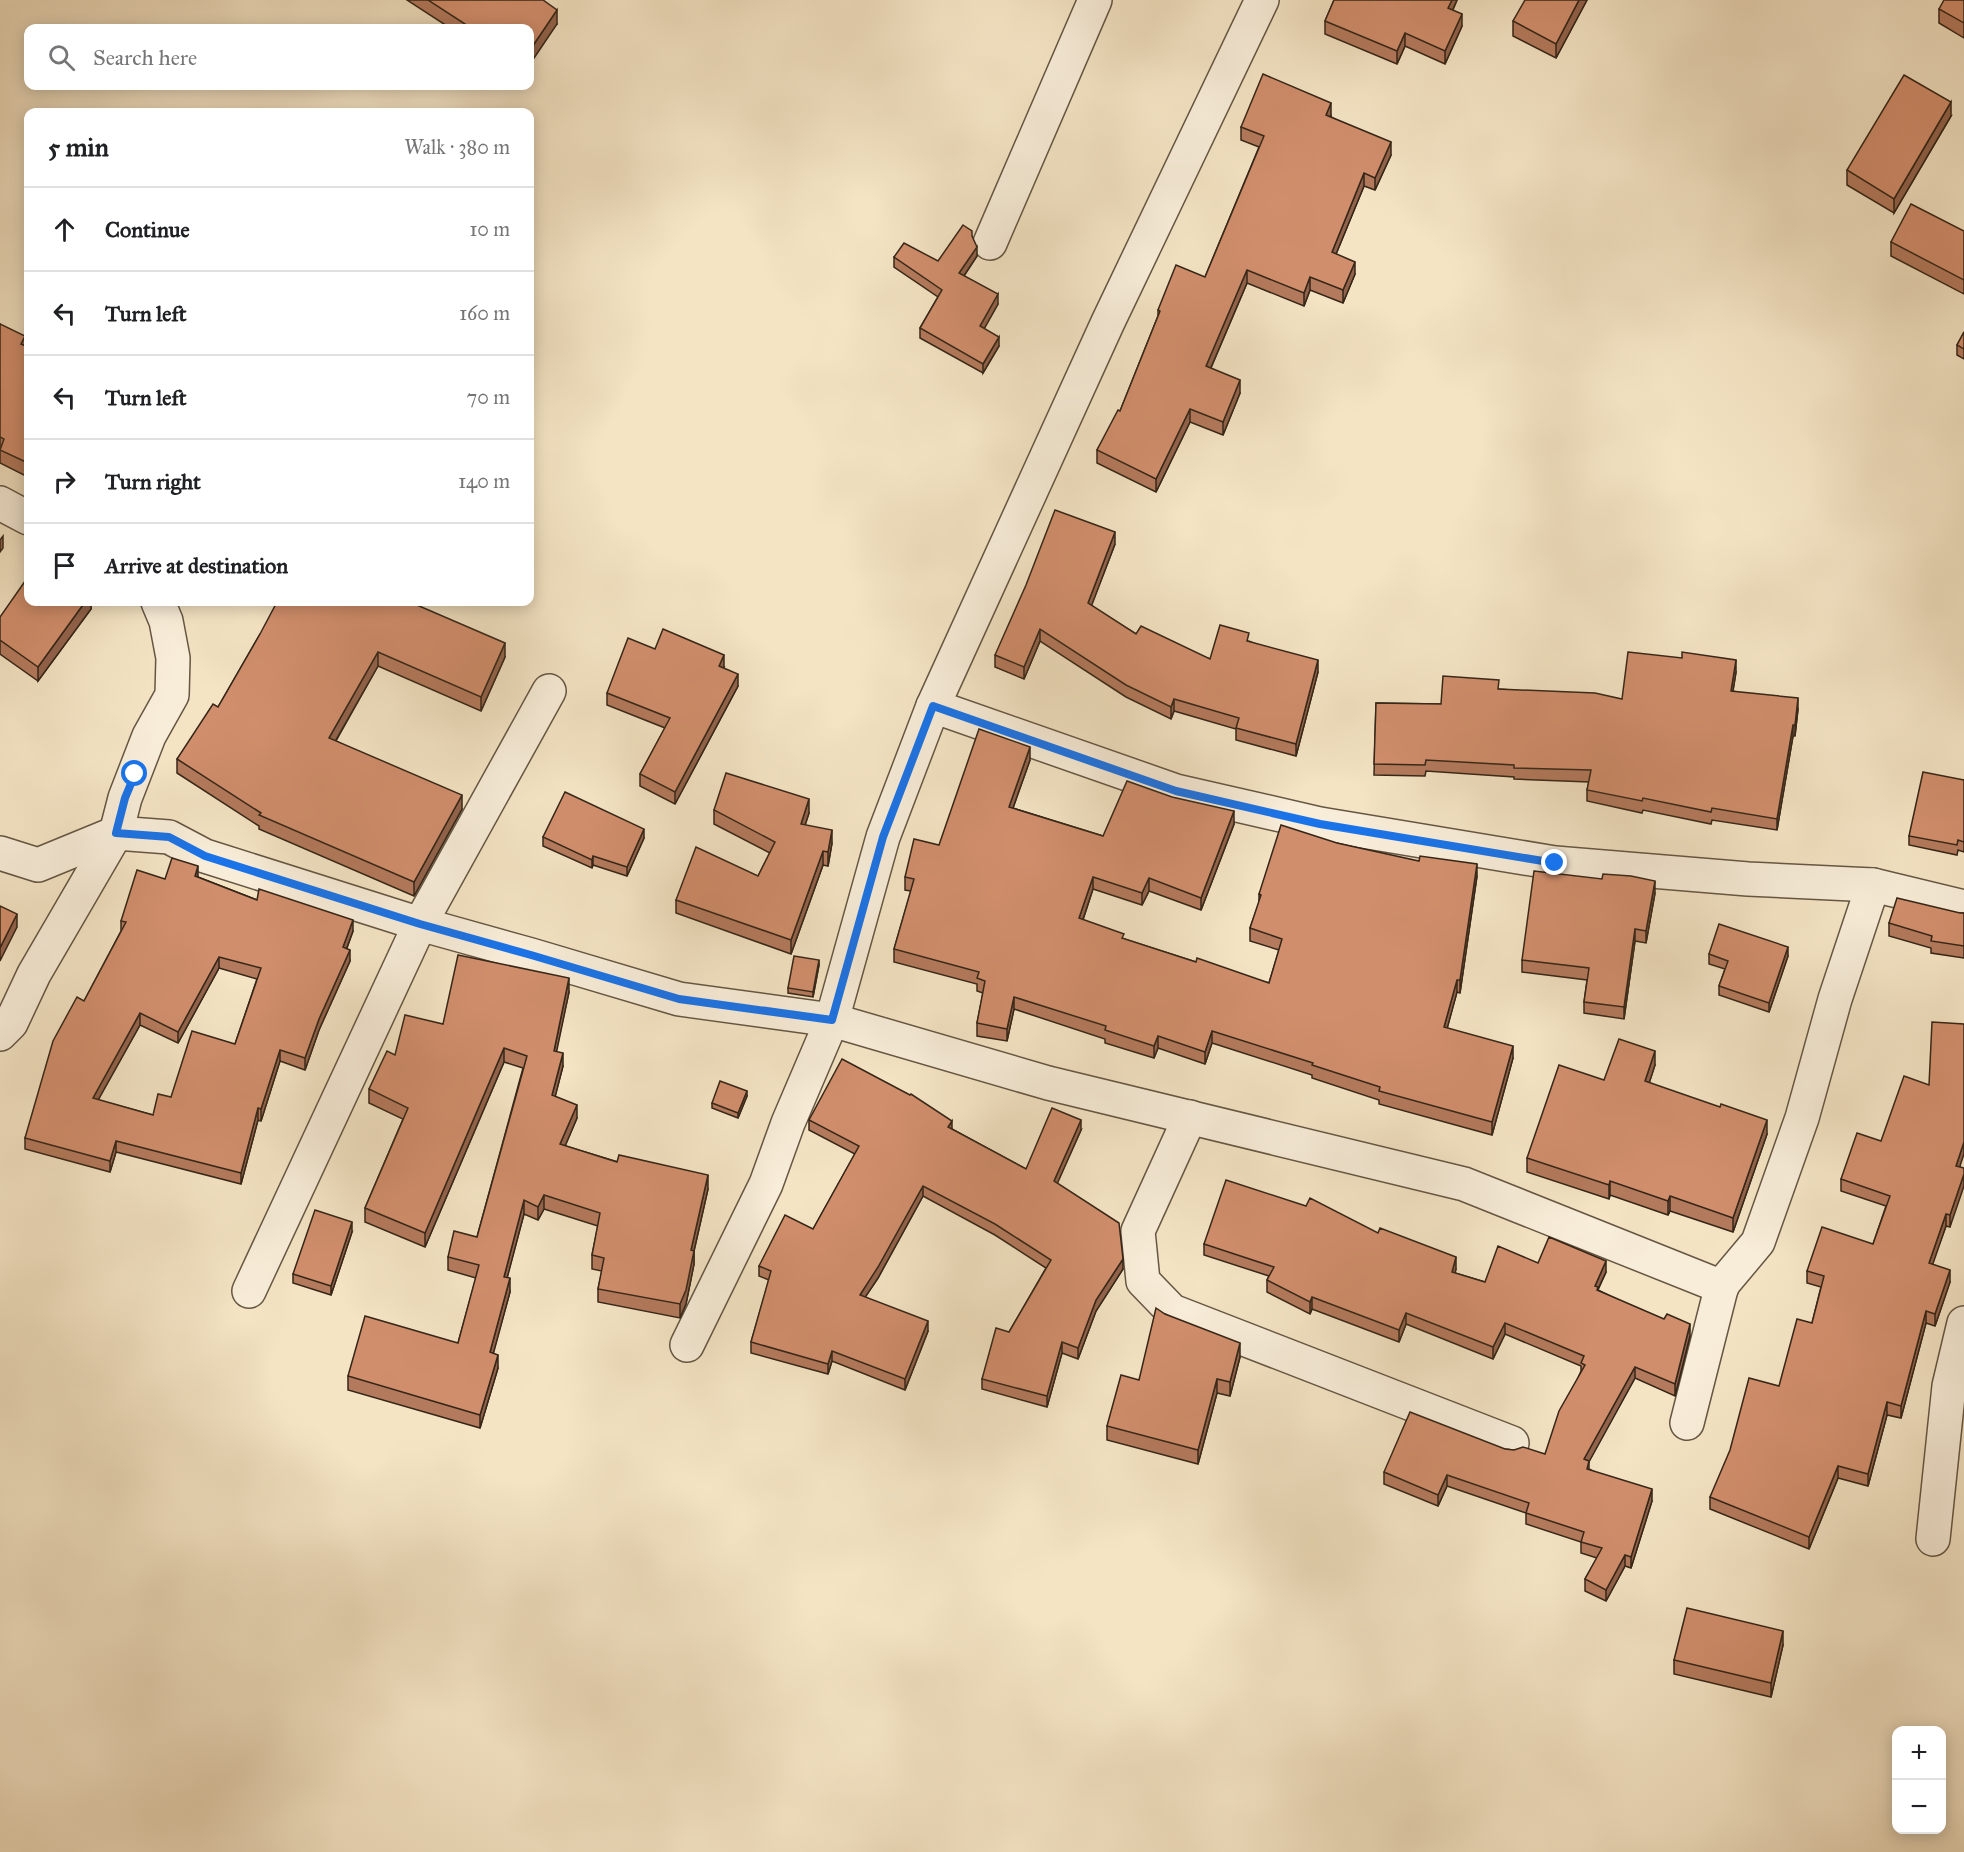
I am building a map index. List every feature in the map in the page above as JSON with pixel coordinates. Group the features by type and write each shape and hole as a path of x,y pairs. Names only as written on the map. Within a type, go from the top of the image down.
{"street":[{"path":"990,243 1095,0"},
{"path":"687,1345 766,1184 788,1123 832,1020 883,837 933,706 1108,322 1262,0"},
{"path":"0,503 24,516"},
{"path":"0,1034 11,1023 34,974 116,833 125,798 149,736 172,695 173,658 166,621 160,606"},
{"path":"249,1291 420,924 549,691"},
{"path":"933,706 1176,791 1320,824 1555,863 1748,879 1874,885 1964,907"},
{"path":"0,853 38,865 116,833 169,837 205,856 420,924 679,999 832,1020 1048,1083 1464,1184 1722,1287"},
{"path":"1687,1423 1722,1287 1758,1242 1802,1118 1835,999 1874,885"},
{"path":"1190,1117 1138,1231 1143,1281 1172,1311 1512,1443"},
{"path":"1932,1539 1948,1386 1964,1323"}],"building":[{"path":"428,0 543,0 557,10 534,44 534,24 465,24"},
{"path":"1334,0 1452,0 1448,8 1462,14 1445,51 1405,33 1397,51 1325,21"},
{"path":"1525,0 1579,0 1556,44 1513,21"},
{"path":"1944,0 1964,0 1964,23 1939,9"},
{"path":"1263,74 1331,103 1326,115 1391,142 1375,178 1364,173 1332,252 1355,262 1343,290 1310,277 1304,293 1247,270 1206,366 1240,380 1223,422 1190,409 1156,479 1097,450 1118,410 1120,411 1176,265 1205,277 1264,136 1241,127"},
{"path":"1904,75 1951,102 1894,199 1847,170"},
{"path":"1911,204 1964,231 1964,280 1891,242"},
{"path":"963,225 972,231 977,247 959,273 998,294 980,326 999,337 983,364 920,328 942,290 894,257 904,243 938,261"},
{"path":"0,324 24,336 21,344 24,345 24,461 0,450 4,439 0,437"},
{"path":"1964,332 1964,349 1957,345"},
{"path":"1055,510 1115,532 1088,603 1136,634 1141,626 1210,659 1220,625 1249,633 1247,641 1318,660 1296,744 1236,728 1239,718 1174,699 1171,707 1126,685 1040,629 1024,667 995,655 1026,585"},
{"path":"24,583 24,606 82,606 38,667 0,640 0,617"},
{"path":"275,606 419,606 505,643 481,697 378,652 329,738 462,795 414,882 259,815 261,813 177,759 213,704 218,707"},
{"path":"663,629 724,655 719,666 738,674 675,792 640,774 670,718 607,693 628,638 655,649"},
{"path":"1628,652 1682,658 1682,652 1736,660 1731,691 1798,698 1777,819 1712,808 1711,812 1643,798 1642,801 1587,790 1591,770 1514,768 1514,765 1426,760 1425,765 1374,764 1376,703 1441,704 1443,676 1499,680 1498,689 1595,693 1622,699"},
{"path":"979,729 1030,747 1009,807 1103,836 1127,781 1172,797 1234,811 1201,898 1149,878 1142,893 1093,877 1079,918 1124,934 1122,938 1196,962 1197,958 1269,983 1282,939 1250,928 1281,825 1337,843 1419,861 1420,856 1477,864 1460,980 1457,980 1444,1027 1513,1046 1492,1122 1379,1091 1380,1087 1212,1031 1205,1052 1158,1036 1154,1046 1105,1030 1106,1026 1014,997 1007,1029 977,1023 985,981 977,978 979,972 894,949 914,879 905,877 914,839 939,845"},
{"path":"1923,772 1964,780 1964,842 1958,840 1957,845 1909,836"},
{"path":"726,773 809,799 801,824 832,830 828,852 823,851 791,940 676,900 696,847 758,876 775,842 714,810"},
{"path":"565,792 644,829 627,867 593,856 592,860 543,837"},
{"path":"172,858 198,866 195,876 257,900 259,889 353,920 343,947 350,950 319,1019 305,1058 280,1050 261,1109 258,1108 241,1173 116,1141 110,1161 25,1138 53,1041 77,997 84,1001 126,922 121,921 137,870 165,879","holes":["219,957 261,968 235,1044 192,1031 171,1097 158,1094 153,1115 93,1098 140,1013 178,1032"]},
{"path":"1534,871 1602,879 1603,874 1631,876 1655,881 1646,931 1635,929 1624,1007 1584,1002 1589,968 1522,960"},
{"path":"1897,898 1964,913 1964,946 1931,941 1932,936 1889,923"},
{"path":"0,906 17,914 0,948"},
{"path":"1719,924 1788,947 1769,1003 1719,986 1728,961 1709,954"},
{"path":"458,955 569,978 554,1051 563,1053 552,1095 577,1105 560,1144 617,1162 619,1155 708,1175 691,1250 694,1251 686,1290 680,1304 598,1289 604,1258 592,1255 600,1213 544,1195 538,1207 524,1200 504,1277 510,1278 490,1352 498,1355 480,1415 348,1376 365,1316 458,1343 479,1265 448,1257 454,1231 477,1237 527,1056 504,1048 425,1233 365,1208 408,1108 369,1089 387,1051 395,1055 405,1015 443,1024"},
{"path":"794,956 819,960 813,992 788,988"},
{"path":"1932,1022 1964,1024 1964,1142 1956,1166 1964,1168 1964,1174 1950,1215 1946,1214 1929,1263 1950,1270 1935,1314 1926,1311 1901,1406 1887,1402 1868,1474 1838,1466 1809,1537 1710,1497 1730,1450 1749,1378 1779,1386 1797,1319 1812,1323 1824,1276 1807,1271 1822,1227 1873,1244 1890,1196 1841,1179 1857,1133 1881,1141 1904,1076 1929,1085"},
{"path":"1619,1039 1655,1051 1645,1081 1720,1107 1721,1104 1767,1120 1733,1218 1670,1196 1668,1201 1610,1181 1609,1185 1527,1158 1559,1065 1604,1080"},
{"path":"842,1059 911,1094 952,1121 948,1127 1026,1169 1052,1108 1081,1120 1054,1181 1119,1223 1123,1259 1096,1300 1078,1348 1062,1342 1047,1396 982,1379 996,1328 1009,1332 1051,1260 995,1224 923,1186 860,1295 928,1321 905,1379 832,1351 828,1364 751,1342 771,1271 759,1266 785,1215 813,1229 859,1146 809,1120"},
{"path":"720,1081 747,1091 738,1113 712,1103"},
{"path":"1226,1180 1306,1206 1310,1198 1378,1233 1380,1228 1456,1257 1452,1272 1485,1282 1498,1246 1538,1263 1549,1237 1606,1261 1595,1286 1598,1287 1597,1290 1664,1319 1667,1314 1690,1324 1675,1384 1635,1367 1584,1459 1589,1461 1587,1469 1652,1489 1631,1557 1625,1555 1606,1590 1585,1579 1602,1548 1581,1542 1584,1532 1526,1513 1529,1503 1447,1475 1438,1495 1384,1472 1410,1412 1505,1449 1514,1450 1523,1447 1545,1454 1559,1411 1585,1365 1581,1363 1584,1356 1505,1323 1493,1347 1406,1313 1399,1330 1312,1297 1310,1302 1267,1280 1274,1267 1204,1244"},
{"path":"315,1210 352,1222 331,1286 293,1274"},
{"path":"1156,1308 1165,1314 1240,1343 1230,1382 1217,1379 1198,1450 1107,1426 1121,1375 1139,1380"},
{"path":"1687,1608 1783,1631 1771,1683 1674,1660"}],"route":[{"path":"135,774 125,798 116,833 169,837 205,856 420,924 679,999 832,1020 883,837 933,706 1176,791 1320,824 1555,863"}]}
